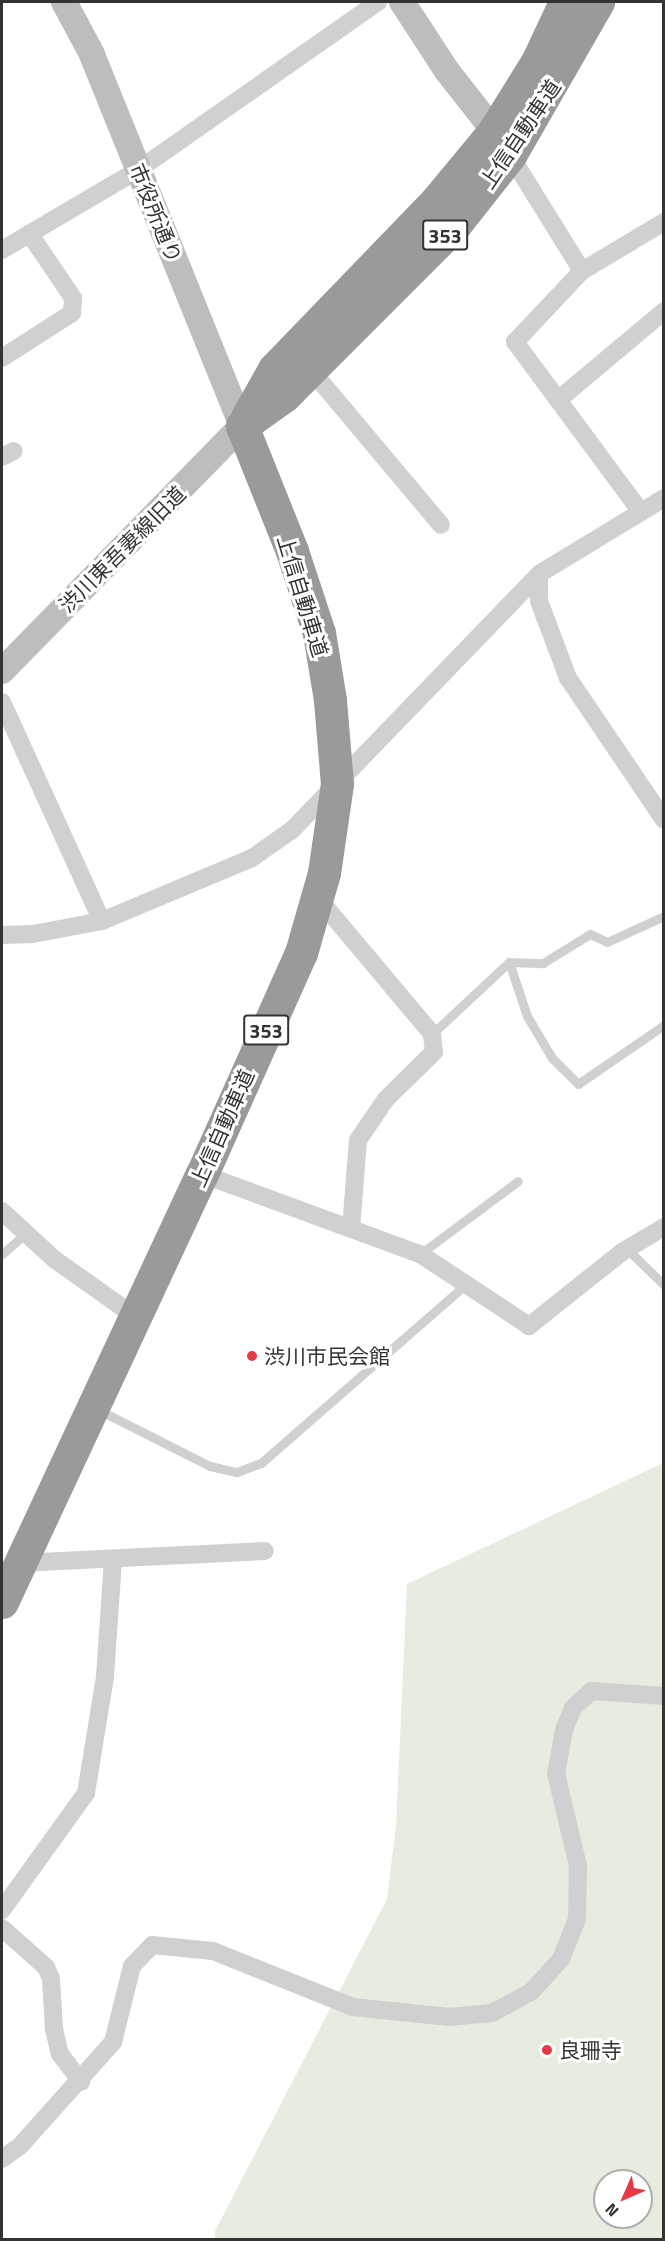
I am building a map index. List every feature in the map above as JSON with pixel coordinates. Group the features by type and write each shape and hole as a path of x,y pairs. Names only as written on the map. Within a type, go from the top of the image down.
{"highway":[{"name":"上信自動車道","path":"242,426 274,369 437,200 502,143 565,2"},
{"name":"上信自動車道","path":"242,426 285,396 454,226 502,143 598,2"},
{"name":"上信自動車道","path":"2,1602 133,1315 202,1174 301,953 318,898 337,783 330,700 319,633 291,551 242,426"}],"street":[{"name":"市役所通り","path":"64,2 92,54 242,426"},
{"path":"2,250 138,170 378,2"},
{"path":"402,2 447,71 502,143 582,271"},
{"path":"641,512 515,342 582,271 663,222"},
{"path":"2,358 72,313 73,298 29,233"},
{"path":"558,400 663,311"},
{"path":"311,370 441,525"},
{"name":"渋川東吾妻線旧道","path":"2,671 242,426"},
{"path":"2,935 33,934 102,921 252,858 292,830 539,574 663,498"},
{"path":"539,574 539,601 568,678 624,756 663,820"},
{"path":"2,702 102,921"},
{"path":"318,898 432,1034 434,1052 386,1099 358,1140 351,1228"},
{"path":"202,1174 420,1254 529,1326 627,1249 663,1227"},
{"path":"2,1211 24,1234 133,1315"},
{"path":"19,1563 265,1551"},
{"path":"2,1910 86,1792 105,1677 113,1559"},
{"path":"2,2159 20,2146 81,2082 113,2042 132,1966 152,1945 213,1951 353,2007 460,2016 492,2013 531,1992 561,1959 577,1918 578,1866 555,1774 564,1730 573,1708 591,1691 663,1696"},
{"path":"2,1928 46,1967 51,1979 54,2030 60,2054 81,2082"}],"lane":[{"path":"432,1034 508,962 543,963 590,934 607,942 663,916"},
{"path":"508,962 527,1016 552,1058 578,1084 663,1025"},
{"path":"420,1254 518,1181"},
{"path":"2,1254 24,1234"},
{"path":"627,1249 663,1285"},
{"path":"91,1406 210,1466 237,1472 261,1463 467,1283"}],"shaded area":[{"path":"663,1463 663,2239 215,2240 215,2231 387,1899 396,1825 407,1584"}],"place":[{"name":"渋川市民会館","path":"252,1356"},
{"name":"良珊寺","path":"547,2050"}]}
